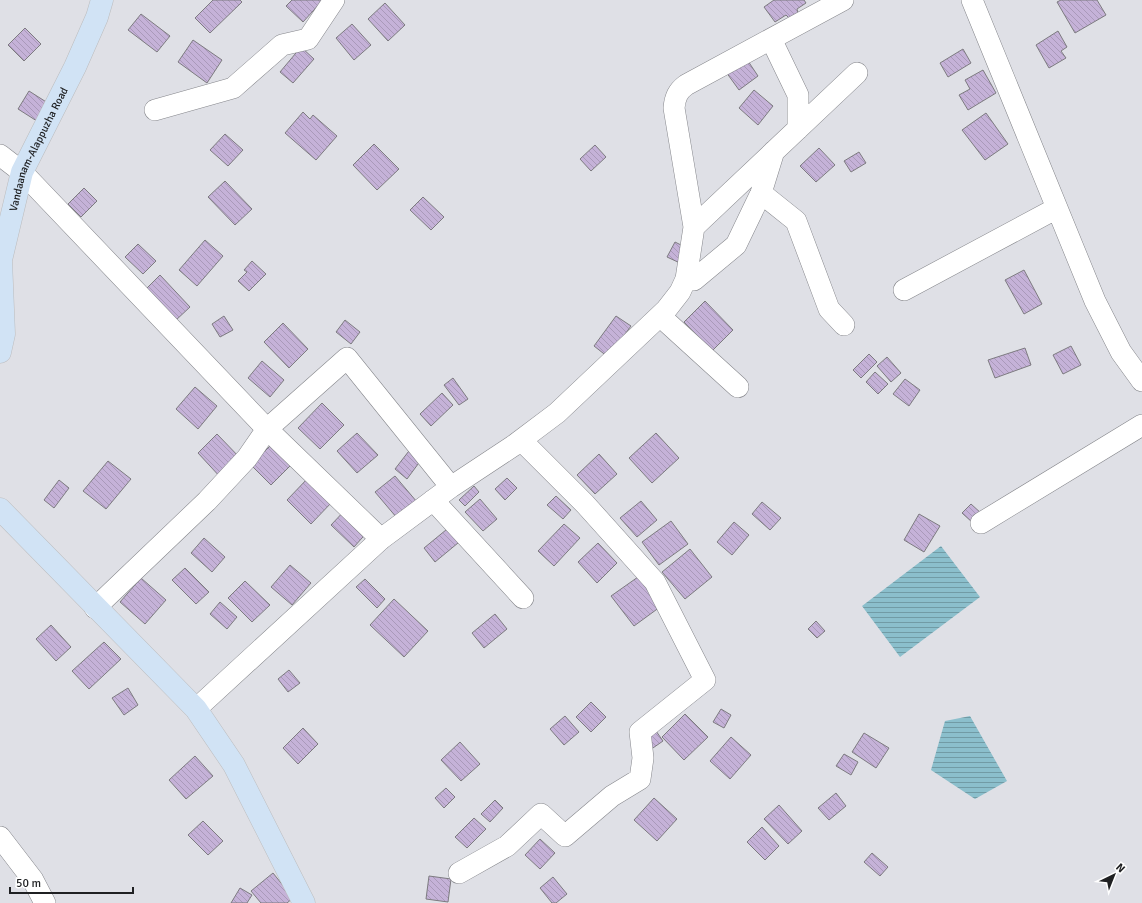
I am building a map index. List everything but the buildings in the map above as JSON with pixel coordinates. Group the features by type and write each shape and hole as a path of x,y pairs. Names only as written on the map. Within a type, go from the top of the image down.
{"main road":[{"name":"Vandaanam-Alappuzha Road","path":"0,352 4,334 1,260 22,172 75,67 97,17 102,0"},
{"path":"0,510 196,709 234,765 304,903"}],"street":[{"path":"155,110 233,88 282,45 308,39 334,0"},
{"path":"196,709 381,539 451,487 521,440 557,413 660,316 680,292 686,279 694,227 674,108 674,99 679,91 686,85 842,0"},
{"path":"972,0 1095,301 1121,352 1142,381"},
{"path":"771,39 798,95 798,129"},
{"path":"694,227 857,73"},
{"path":"686,279 694,280 736,244 761,193 774,151"},
{"path":"0,155 22,172 267,429 381,539"},
{"path":"761,193 796,221 829,309 844,324"},
{"path":"904,290 1057,208"},
{"path":"660,316 738,387"},
{"path":"95,608 207,501 247,458 267,429 347,358 451,487"},
{"path":"981,523 1142,425"},
{"path":"459,873 507,846 541,814 565,836 612,796 640,779 643,758 640,732 705,680 655,582 585,504 521,440"},
{"path":"433,500 523,598"},
{"path":"0,837 34,880 45,903"}],"water":[{"path":"941,546 980,597 900,657 862,606"},
{"path":"970,716 1007,781 975,799 931,770 945,721"}]}
